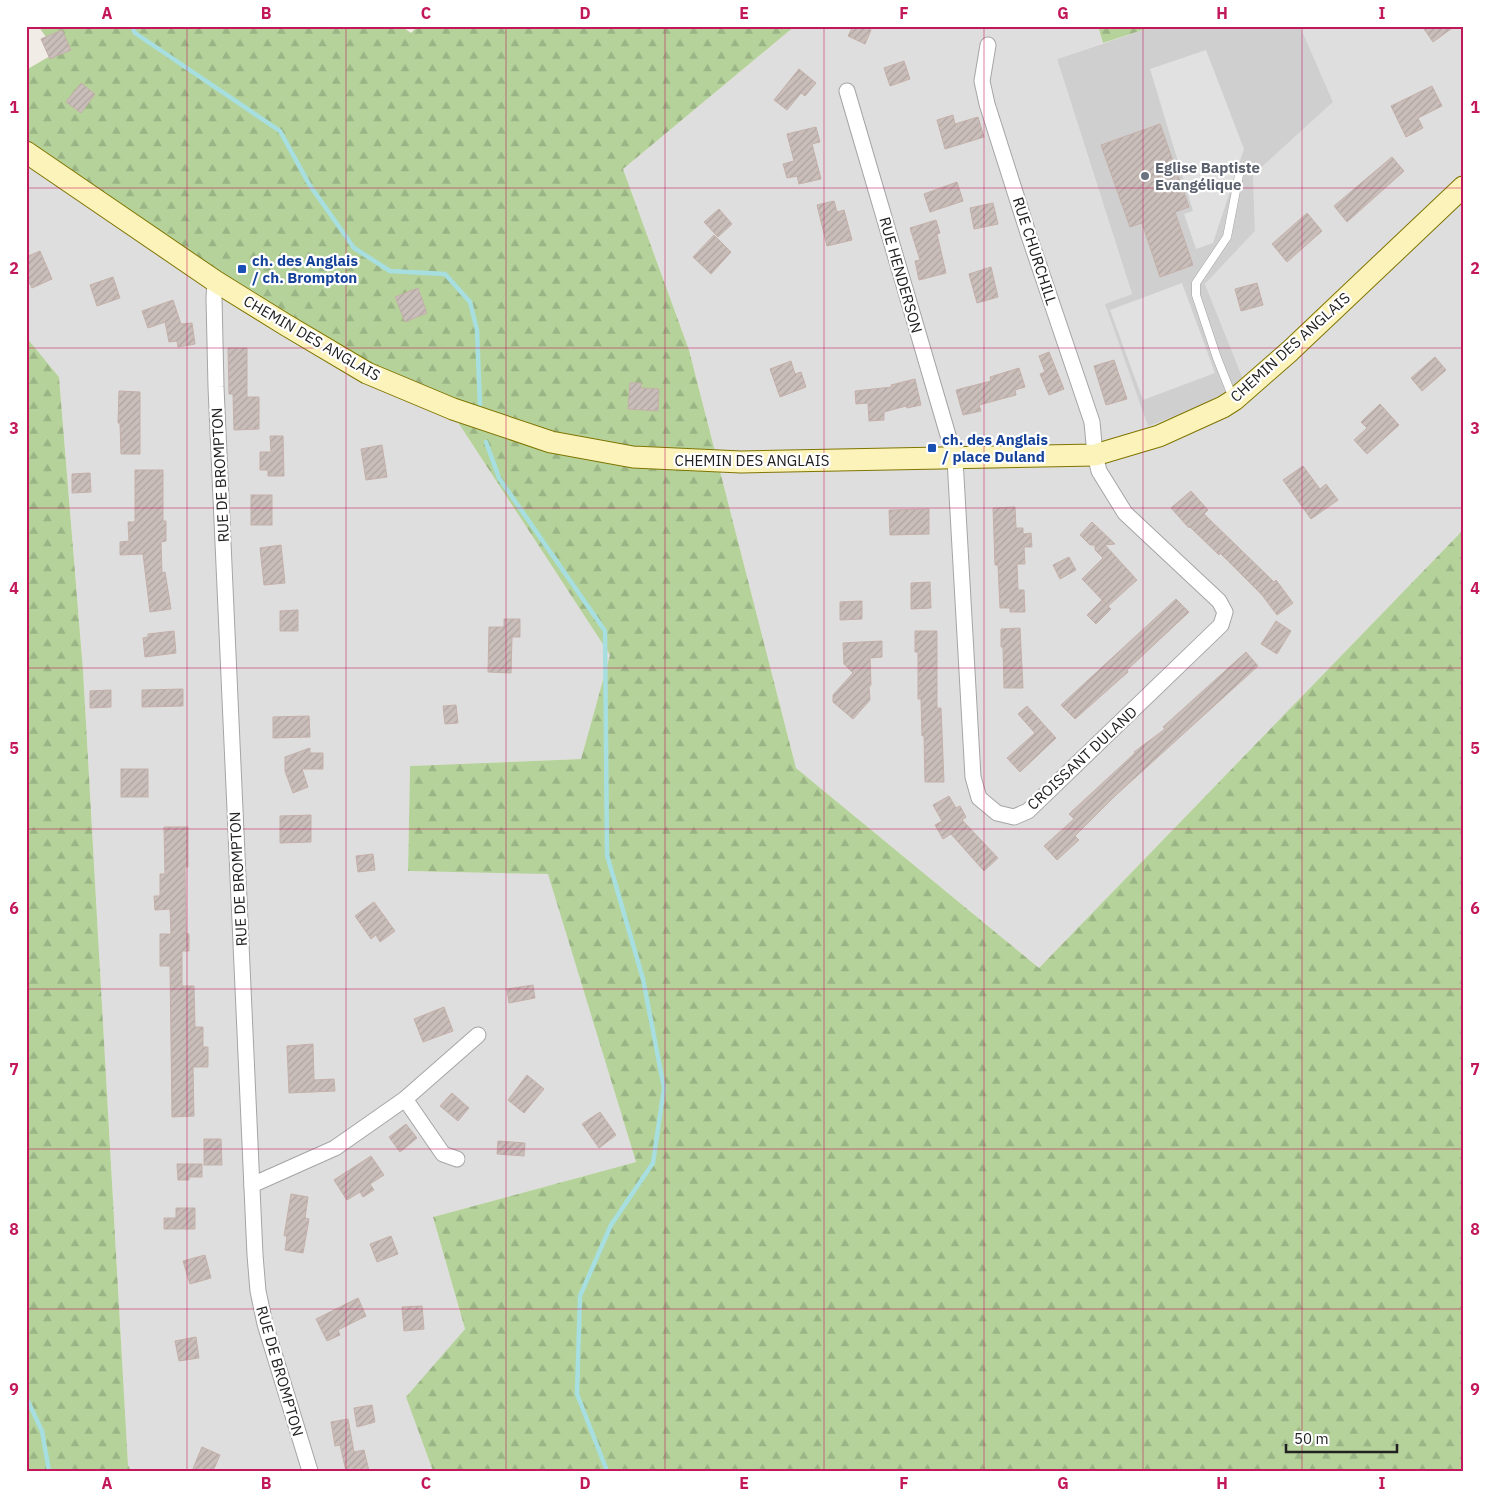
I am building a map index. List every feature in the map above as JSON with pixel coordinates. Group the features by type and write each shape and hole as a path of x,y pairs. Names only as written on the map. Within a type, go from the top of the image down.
{"street":[{"name":"RUE CHURCHILL","path":"988,45 982,81 987,104 1029,236 1092,422 1095,456"},
{"name":"RUE HENDERSON","path":"847,91 955,459"},
{"name":"CHEMIN DES ANGLAIS","path":"26,152 215,280 286,325 368,372 453,409 551,442 633,457 741,462 1095,456 1160,436 1234,400 1290,352 1463,187"},
{"name":"RUE DE BROMPTON","path":"215,280 216,387 255,1255 258,1292 265,1324 310,1471"},
{"name":"CROISSANT DULAND","path":"955,459 973,778 979,798 997,813 1014,817 1028,811 1221,625 1225,612 1219,602 1125,513 1099,470 1095,456"},
{"path":"252,1185 335,1148 405,1099 478,1035"},
{"path":"405,1099 443,1154 457,1159"}],"lane":[{"path":"1234,400 1217,358 1196,295 1196,282 1228,237 1240,170"}],"shaded area":[{"path":"795,26 1098,26 1103,43 1057,59 1132,294 1105,304 1243,379 1205,284 1255,231 1253,175 1333,102 1300,26 1463,26 1463,530 1039,968 796,768 689,350 623,169"},
{"path":"1155,26 1300,26 1333,102 1253,175 1255,231 1205,284 1243,379 1200,407 1148,426 1105,304 1132,294 1057,59"},
{"path":"1206,50 1244,149 1213,243 1196,249 1184,214 1193,211 1150,69"},
{"path":"26,144 448,407 610,655 581,759 410,766 408,871 548,873 636,1162 433,1217 465,1329 407,1397 433,1471 131,1471 128,1465 83,670 59,377 26,337"},
{"path":"1182,283 1215,373 1143,400 1110,310"}],"green space":[{"path":"38,26 401,26 411,33 418,26 795,26 623,169 689,350 796,768 1039,968 1463,530 1463,1471 433,1471 406,1397 465,1329 433,1217 636,1162 548,874 408,871 410,766 581,759 610,655 448,407 230,284 26,144 26,70 57,52"},
{"path":"1098,26 1155,26 1103,43"},
{"path":"26,337 59,377 83,670 128,1465 131,1471 26,1471"}],"building":[{"path":"853,26 864,26 871,30 865,44 848,36"},
{"path":"1422,26 1455,26 1433,42"},
{"path":"62,30 71,50 50,59 41,39"},
{"path":"904,61 910,79 890,86 884,68"},
{"path":"799,69 816,83 805,96 801,93 787,110 774,100"},
{"path":"81,83 95,94 81,113 66,102"},
{"path":"1432,86 1442,106 1418,118 1423,128 1406,137 1391,106"},
{"path":"953,115 955,124 978,117 984,137 945,149 937,120"},
{"name":"Eglise Baptiste Evangélique","path":"1160,124 1189,207 1175,212 1193,265 1160,277 1142,223 1130,227 1101,145"},
{"path":"816,127 820,142 812,144 821,179 799,184 797,176 787,178 783,164 794,161 787,134"},
{"path":"1392,157 1404,171 1347,222 1334,206"},
{"path":"957,182 963,201 930,212 924,194"},
{"path":"834,201 837,212 844,210 852,240 827,246 817,205"},
{"path":"993,203 998,224 974,229 970,208"},
{"path":"719,209 732,224 718,237 704,222"},
{"path":"1307,213 1322,231 1287,262 1272,244"},
{"path":"936,220 940,233 937,234 946,273 919,280 915,261 920,260 910,228"},
{"path":"714,235 731,252 711,274 693,257"},
{"path":"40,251 52,279 32,288 26,276 26,257"},
{"path":"991,267 998,297 977,303 969,274"},
{"path":"113,277 120,298 97,306 90,285"},
{"path":"1257,283 1263,305 1241,311 1235,289"},
{"path":"418,288 427,313 405,322 395,297"},
{"path":"173,300 181,324 192,323 195,344 178,347 177,341 169,342 165,322 148,328 142,311"},
{"path":"228,348 247,348 247,397 259,397 259,429 234,430 233,394 229,394"},
{"path":"1049,352 1064,389 1049,395 1040,374 1045,372 1039,356"},
{"path":"1435,357 1446,370 1422,391 1411,378"},
{"path":"1114,360 1127,399 1106,405 1094,366"},
{"path":"791,361 795,374 801,372 806,387 780,397 770,369"},
{"path":"1019,368 1025,387 1015,390 1016,395 979,405 981,411 963,415 956,390 991,381 990,377"},
{"path":"915,379 921,405 907,408 906,406 884,412 884,420 869,421 868,403 856,404 855,391 892,387 891,385"},
{"path":"630,383 641,383 641,388 659,389 658,411 628,409"},
{"path":"119,391 140,392 140,454 121,454 120,423 118,423"},
{"path":"1380,404 1399,425 1367,454 1354,440 1367,428 1361,422"},
{"path":"270,436 283,436 284,476 268,476 268,470 260,470 260,452 271,452"},
{"path":"382,445 387,477 366,480 361,449"},
{"path":"1303,466 1320,489 1326,484 1338,500 1311,519 1283,480"},
{"path":"135,470 163,470 163,521 166,521 166,541 161,542 162,573 165,572 171,609 150,612 143,554 120,555 120,542 129,541 128,522 135,522"},
{"path":"90,473 91,492 72,493 72,474"},
{"path":"1191,491 1208,510 1204,514 1274,582 1276,580 1293,603 1277,615 1262,595 1220,553 1219,555 1189,528 1171,508"},
{"path":"251,495 272,495 272,525 251,525"},
{"path":"1015,507 1016,528 1023,528 1023,534 1031,533 1032,547 1024,547 1025,564 1017,564 1018,590 1024,590 1025,612 1010,612 1010,608 1000,608 998,565 995,565 993,508"},
{"path":"929,509 929,534 890,535 889,510"},
{"path":"1092,522 1115,544 1105,545 1137,580 1108,606 1111,609 1096,624 1087,615 1102,600 1106,604 1082,579 1103,558 1095,550 1095,545 1090,545 1080,535"},
{"path":"281,545 285,583 264,585 260,548"},
{"path":"1069,557 1076,570 1060,579 1053,565"},
{"path":"930,582 931,608 911,609 911,583"},
{"path":"1176,599 1189,612 1127,670 1128,672 1075,719 1061,705"},
{"path":"862,601 862,619 840,620 840,602"},
{"path":"298,610 298,631 280,631 280,611"},
{"path":"504,619 520,619 520,637 512,637 511,673 488,672 489,627 504,627"},
{"path":"1276,621 1291,631 1277,654 1261,644"},
{"path":"1020,628 1023,688 1004,688 1001,629"},
{"path":"174,631 176,653 145,657 143,638 148,637 148,634"},
{"path":"915,631 937,631 937,708 941,708 944,782 925,782 924,735 922,736 921,699 918,699 918,652 915,652"},
{"path":"882,641 882,657 870,658 870,700 853,719 833,702 833,695 853,673 844,664 843,643"},
{"path":"1246,652 1258,666 1115,796 1075,836 1079,840 1057,860 1044,846 1074,819 1069,814 1134,752 1165,729 1163,727"},
{"path":"183,689 183,706 142,707 142,690"},
{"path":"111,690 111,707 90,708 90,691"},
{"path":"456,705 458,723 445,724 443,706"},
{"path":"1027,706 1056,738 1020,772 1007,758 1035,733 1018,714"},
{"path":"309,716 310,737 273,738 273,717"},
{"path":"310,748 310,753 323,753 323,769 302,769 308,787 293,793 285,771 285,757"},
{"path":"121,769 148,769 148,797 121,797"},
{"path":"949,796 956,808 960,806 966,817 962,820 998,858 984,871 951,834 943,839 935,825 942,821 933,805"},
{"path":"311,815 311,842 280,843 280,816"},
{"path":"164,827 188,827 188,867 185,867 186,934 189,934 189,951 182,951 182,986 194,986 195,1027 203,1027 203,1047 208,1047 208,1067 193,1067 194,1116 172,1117 170,966 160,966 160,934 171,934 170,909 155,910 154,896 160,896 160,874 165,874"},
{"path":"373,854 375,870 358,872 356,856"},
{"path":"374,902 395,931 380,942 376,935 371,939 355,916"},
{"path":"533,985 535,998 509,1003 507,989"},
{"path":"444,1007 453,1031 423,1042 414,1019"},
{"path":"313,1044 314,1080 334,1079 335,1091 289,1093 287,1046"},
{"path":"527,1075 544,1089 524,1113 508,1100"},
{"path":"452,1093 469,1108 458,1121 440,1106"},
{"path":"600,1112 616,1135 599,1148 582,1124"},
{"path":"406,1124 417,1138 400,1152 389,1137"},
{"path":"204,1139 221,1139 222,1165 204,1165"},
{"path":"498,1141 525,1143 524,1156 497,1154"},
{"path":"371,1156 384,1175 370,1184 374,1190 363,1197 360,1192 347,1200 334,1180"},
{"path":"177,1164 202,1164 202,1177 189,1177 189,1180 178,1180"},
{"path":"291,1194 308,1197 305,1218 309,1219 303,1253 285,1250 287,1236 284,1236"},
{"path":"176,1208 195,1208 195,1229 164,1229 164,1218 176,1218"},
{"path":"391,1236 398,1254 377,1262 370,1244"},
{"path":"205,1255 211,1278 190,1284 183,1261"},
{"path":"358,1298 366,1316 338,1330 340,1335 327,1341 316,1319"},
{"path":"422,1306 424,1329 404,1331 402,1307"},
{"path":"196,1337 199,1358 179,1361 175,1341"},
{"path":"372,1405 375,1422 357,1427 354,1408"},
{"path":"348,1419 354,1452 364,1450 369,1471 346,1471 340,1445 335,1446 331,1422"},
{"path":"202,1447 220,1455 213,1471 192,1471"}],"waterway":[{"path":"132,26 135,33 280,131 309,184 354,248 390,271 445,274 470,302 477,330 480,405"},
{"path":"486,442 499,478 605,631 607,855 643,979 664,1088 653,1163 611,1225 580,1296 577,1394 607,1471"},
{"path":"26,1397 42,1431 49,1471"}],"place":[{"name":"Eglise Baptiste Evangélique","path":"1145,176"},
{"name":"ch. des Anglais / ch. Brompton","path":"242,269"},
{"name":"ch. des Anglais / place Duland","path":"932,448"}]}
